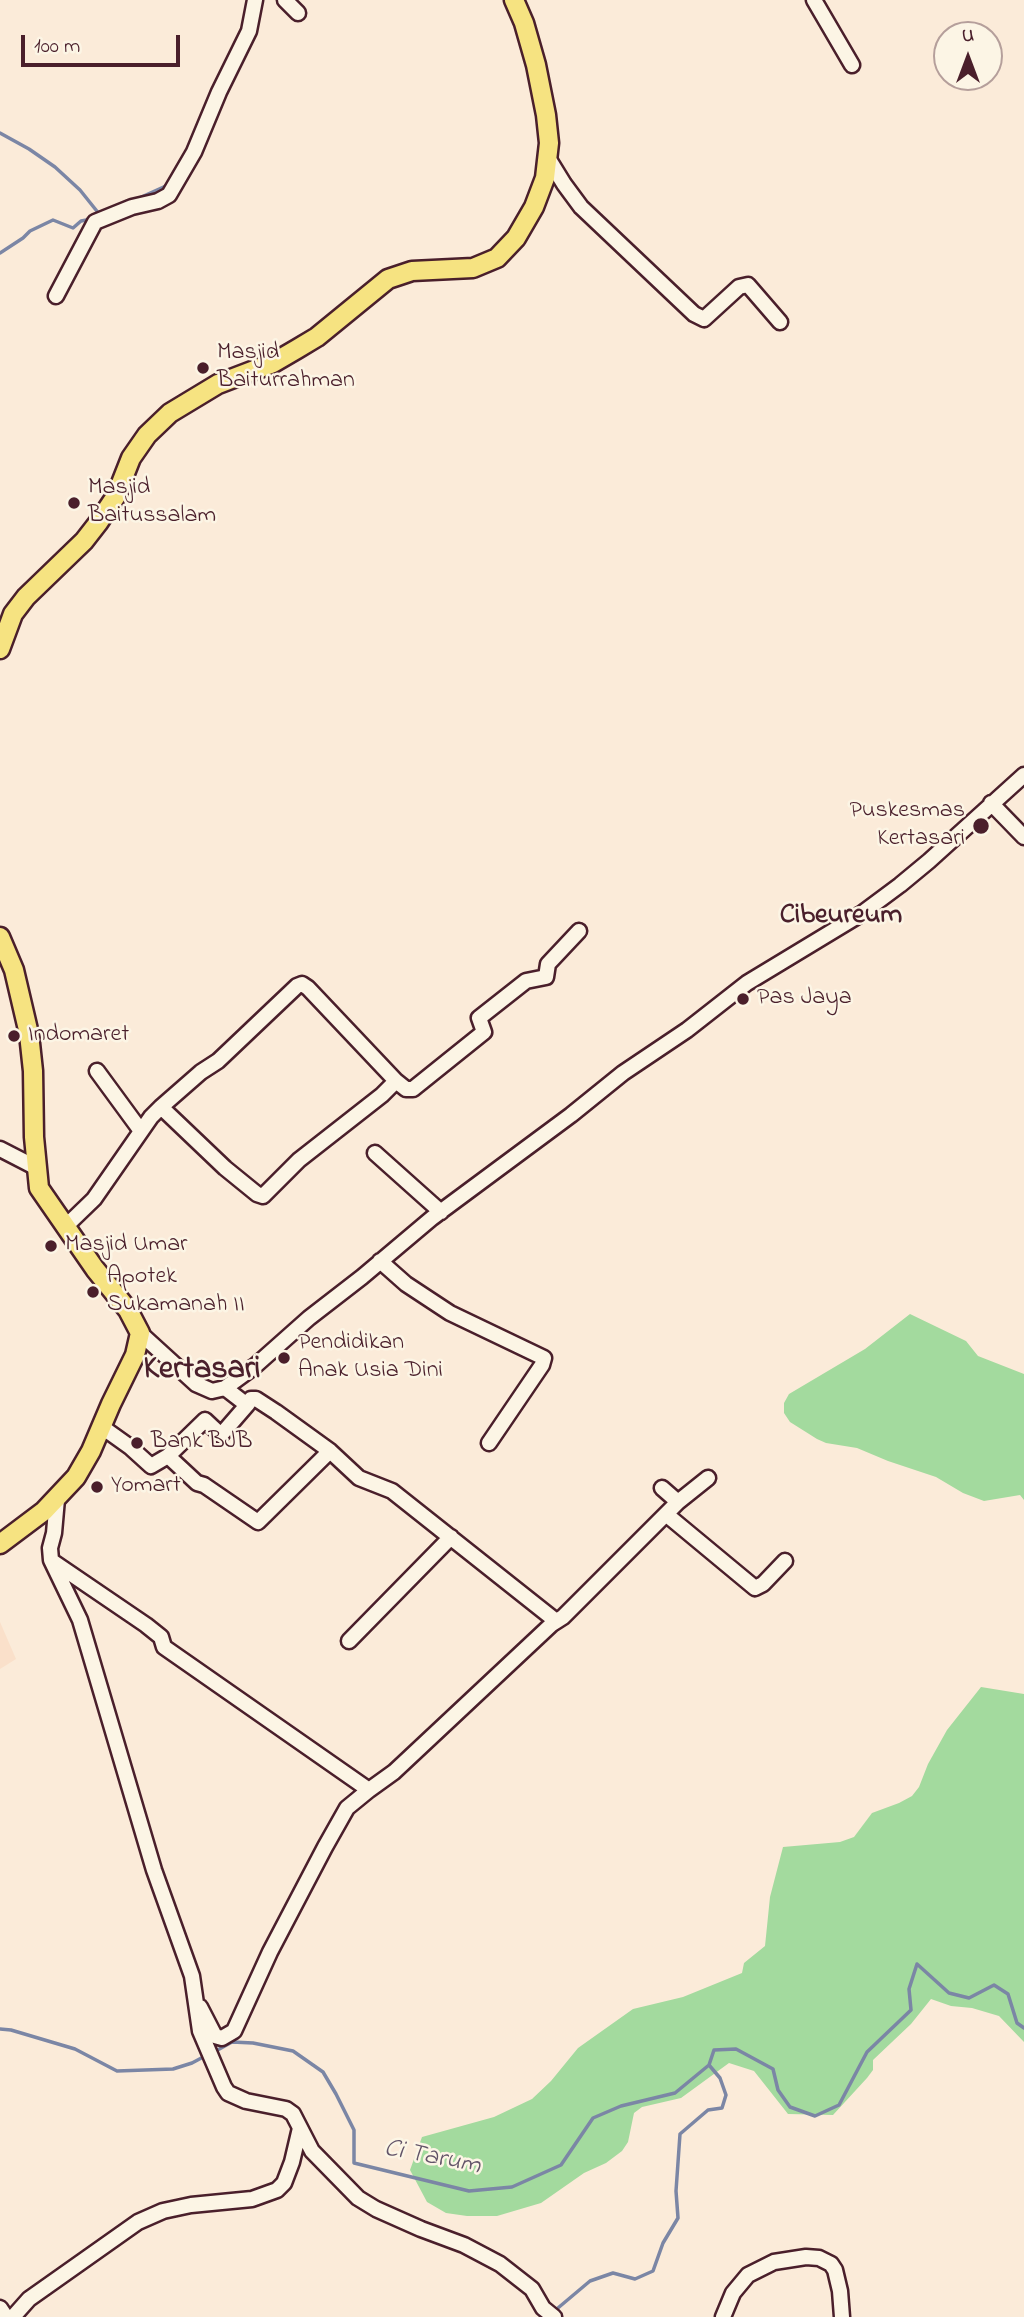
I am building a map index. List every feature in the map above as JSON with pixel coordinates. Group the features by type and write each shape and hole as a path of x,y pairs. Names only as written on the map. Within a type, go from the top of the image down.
{"main road":[{"path":"0,649 13,614 26,597 84,541 98,523 116,496 131,458 157,424 187,401 218,384 273,363 317,337 388,279 412,271 473,268 498,258 516,238 534,206 545,178 548,158 546,115 536,65 514,0"},
{"path":"0,937 14,970 29,1034 39,1188 95,1269 128,1310 140,1333 138,1347 76,1477 57,1499 0,1544"}],"street":[{"path":"56,296 95,222 169,195 194,152 219,92 249,32 255,0"},
{"path":"285,0 298,13"},
{"path":"814,0 852,65"},
{"path":"548,158 580,207 694,314 704,319 739,287 748,285 780,322"},
{"path":"140,1333 196,1384 212,1391 225,1388 489,1174 623,1073 687,1030 747,983 861,914 900,885 1024,775"},
{"path":"991,803 1024,837"},
{"path":"65,1227 94,1199 161,1107 218,1061 297,986 302,984 308,988 396,1081 406,1089 413,1089 484,1032 479,1018 526,981 546,976 548,964 579,931"},
{"path":"97,1071 141,1131"},
{"path":"161,1107 225,1168 257,1194 263,1195 299,1160 382,1096 396,1081"},
{"path":"0,1149 37,1168"},
{"path":"375,1153 441,1212"},
{"path":"380,1261 406,1284 450,1313 544,1358 542,1365 489,1443"},
{"path":"225,1388 247,1405"},
{"path":"102,1427 151,1466 168,1456 205,1420 221,1436 251,1399 256,1399 330,1451 359,1478 393,1491 556,1621"},
{"path":"168,1456 197,1483 258,1522 330,1451"},
{"path":"195,1999 215,2036 222,2038 234,2031 270,1952 347,1808 394,1772 556,1621 564,1617 678,1502 708,1478"},
{"path":"662,1488 678,1502"},
{"path":"57,1499 50,1548 51,1560 80,1620 154,1870 192,1976 200,2031 228,2092 254,2103 286,2109 293,2114 312,2151 358,2197 376,2209 464,2245 500,2264 532,2289 548,2313"},
{"path":"667,1516 755,1588 763,1584 785,1561"},
{"path":"349,1642 451,1537"},
{"path":"51,1560 146,1625 161,1637 164,1647 369,1790"},
{"path":"4,2313 29,2299 138,2222 163,2211 202,2203 252,2199 277,2190 284,2183 292,2162 300,2128"},
{"path":"723,2317 733,2293 748,2275 775,2262 806,2257 819,2258 831,2264 835,2270 842,2317"}],"shaded area":[{"path":"0,1622 16,1659 0,1669"}],"green space":[{"path":"910,1314 966,1341 978,1356 1024,1374 1024,1500 1020,1495 984,1501 963,1493 936,1477 857,1448 826,1443 790,1422 784,1413 784,1403 789,1394 865,1349"},
{"path":"981,1687 1024,1694 1024,2042 999,2016 931,1999 911,2024 873,2060 873,2070 833,2115 788,2114 754,2071 729,2063 681,2098 642,2107 634,2113 628,2142 622,2151 541,2203 497,2216 467,2216 446,2213 427,2202 410,2170 422,2137 494,2117 532,2099 578,2048 633,2009 683,1997 742,1973 744,1963 765,1946 770,1897 783,1847 840,1842 854,1837 872,1813 912,1796 947,1730"}],"waterway":[{"path":"0,133 55,167 80,190 100,215"},
{"path":"137,199 168,185"},
{"path":"0,253 30,231 53,220 73,228 81,221 92,219"},
{"name":"Ci Tarum","path":"214,2052 232,2042 293,2051 323,2072 336,2094 354,2130 354,2163 469,2191 512,2187 561,2165 593,2118 621,2106 675,2093 709,2065 714,2050 736,2049 773,2069 778,2090 790,2107 815,2116 839,2105 867,2052 911,2010 909,1989 917,1964 949,1993 969,1998 994,1985 1008,1994 1017,2023 1024,2028"},
{"name":"Ci Tarum","path":"0,2029 75,2049 117,2071 173,2069 207,2055"},
{"path":"552,2313 590,2281 613,2273 635,2279 653,2271 663,2243 678,2218 676,2191 680,2134 708,2110 722,2108 726,2095 720,2078 709,2065"}],"place":[{"name":"Masjid Baiturrahman","path":"203,368"},
{"name":"Masjid Baitussalam","path":"74,503"},
{"name":"Puskesmas Kertasari","path":"981,826"},
{"name":"Pas Jaya","path":"743,999"},
{"name":"Indomaret","path":"14,1036"},
{"name":"Masjid Umar","path":"51,1246"},
{"name":"Apotek Sukamanah II","path":"93,1292"},
{"name":"Pendidikan Anak Usia Dini","path":"284,1358"},
{"name":"Bank BJB","path":"137,1443"},
{"name":"Yomart","path":"97,1487"}],"district":[{"name":"Cibeureum","path":"841,917"},
{"name":"Kertasari","path":"202,1372"}]}
